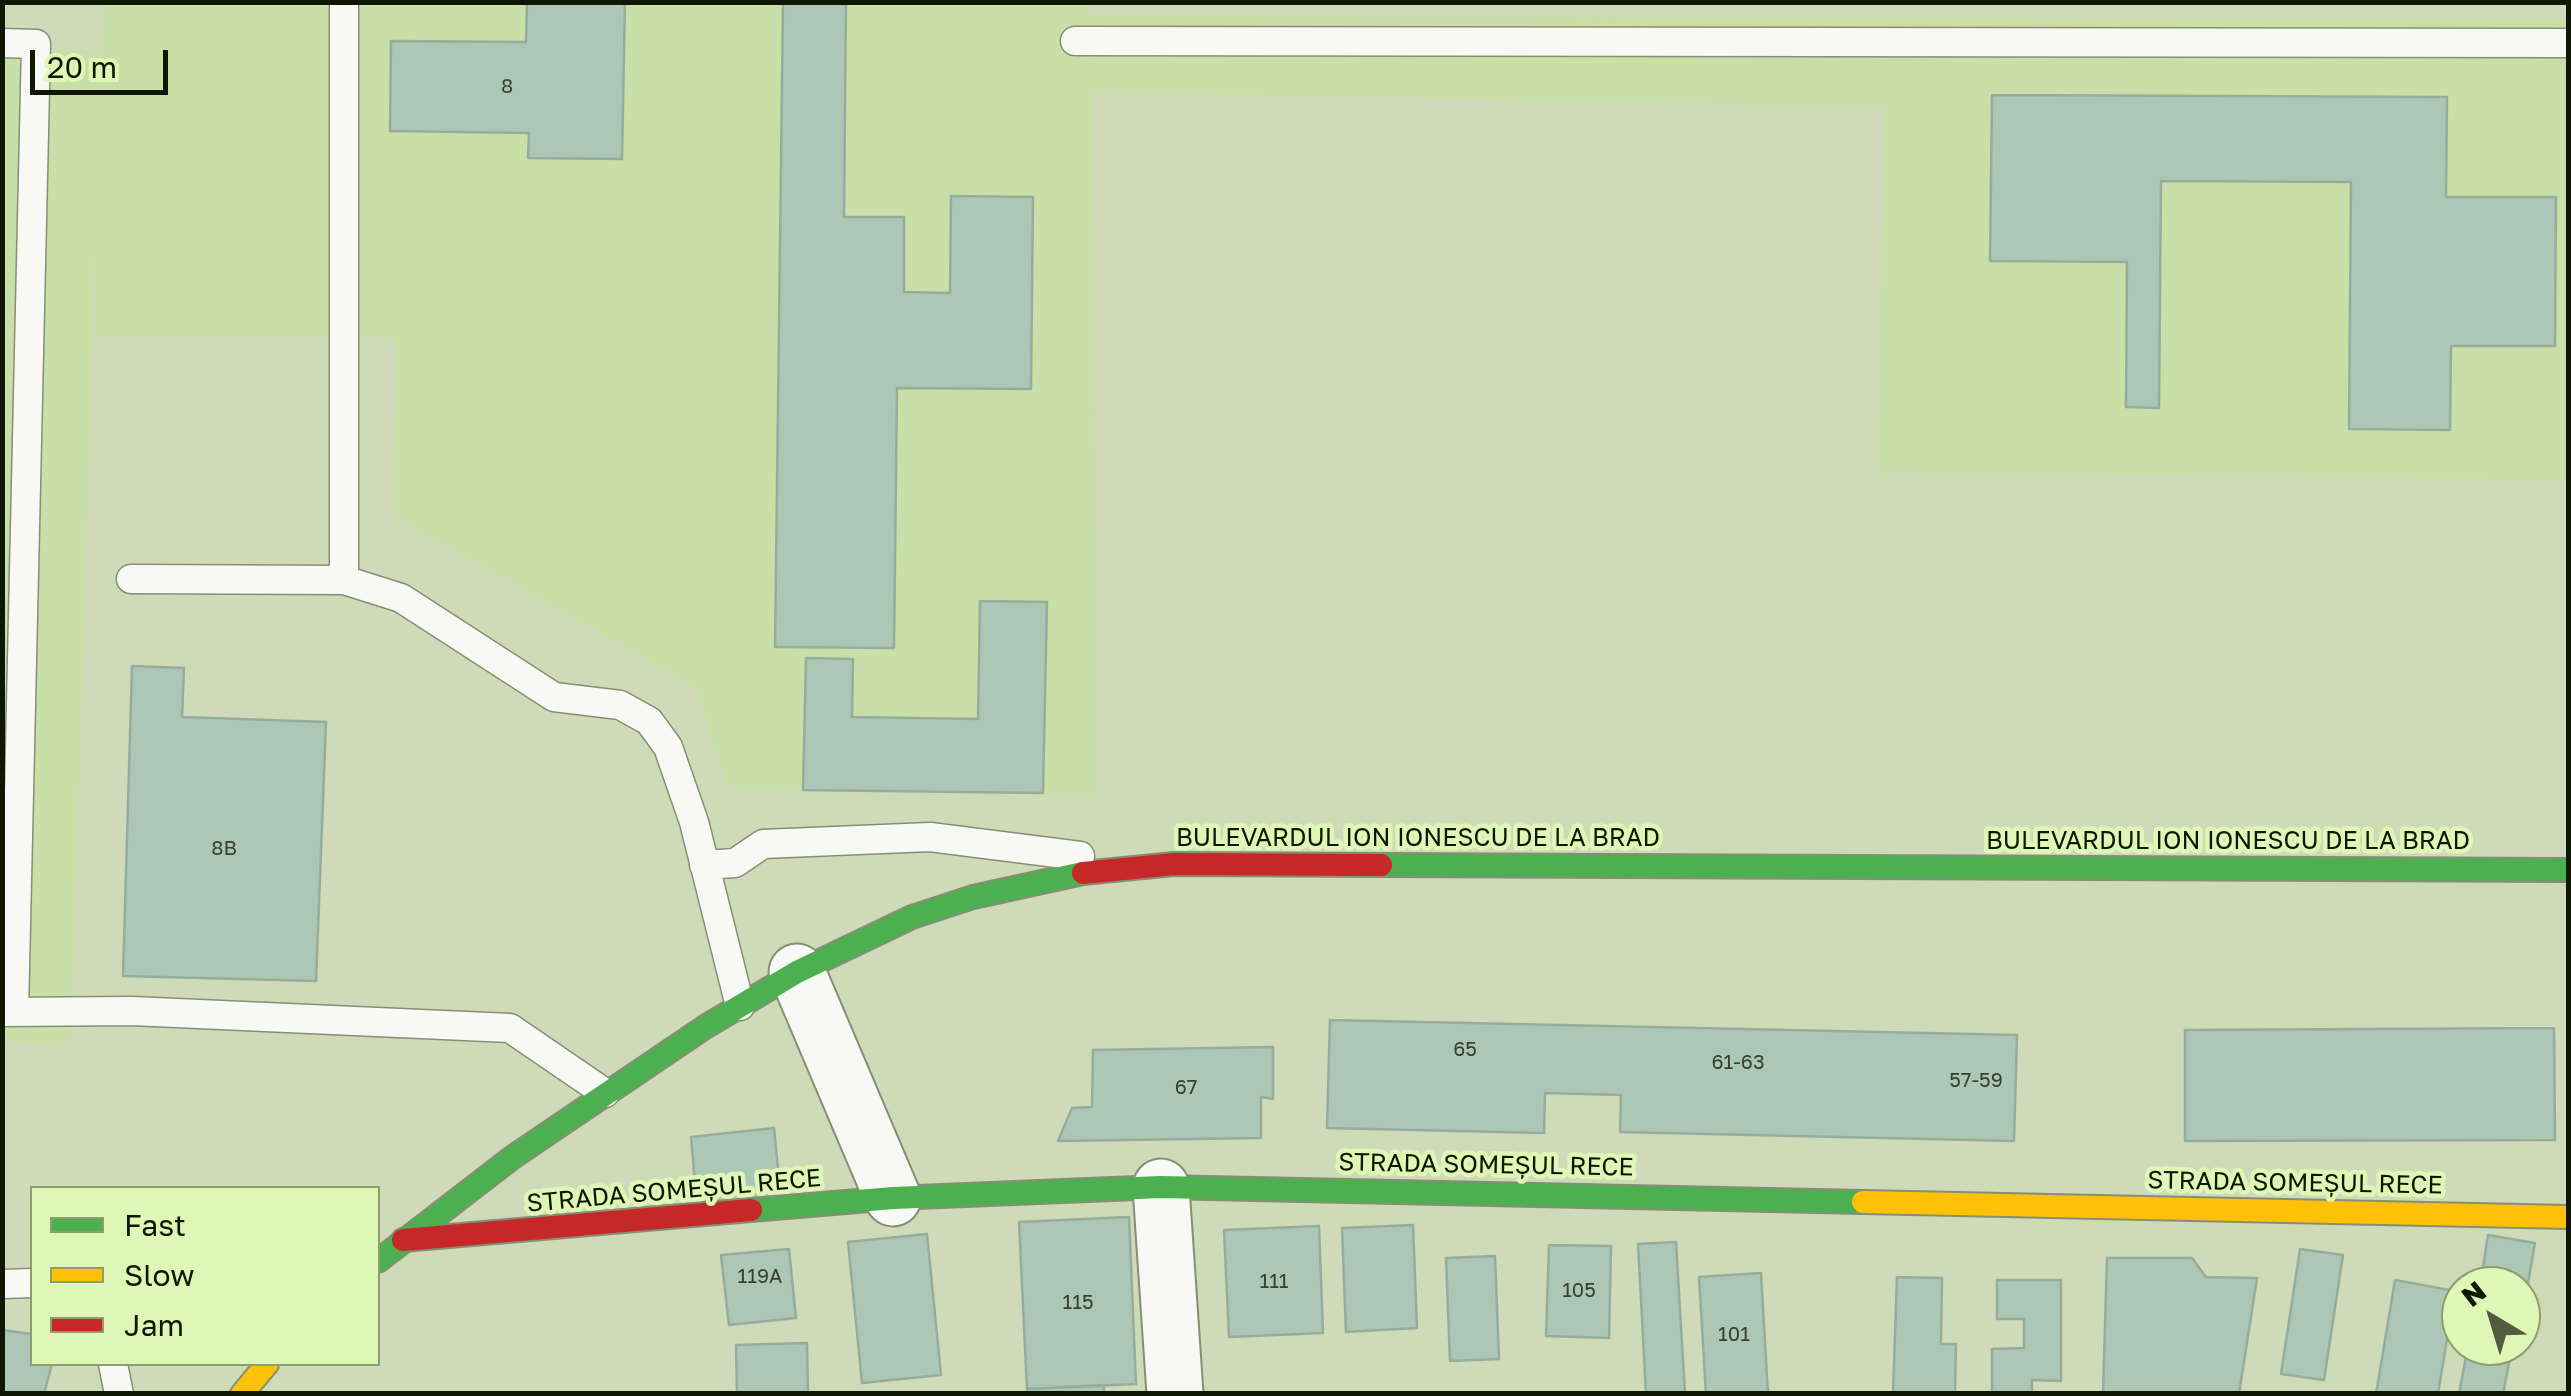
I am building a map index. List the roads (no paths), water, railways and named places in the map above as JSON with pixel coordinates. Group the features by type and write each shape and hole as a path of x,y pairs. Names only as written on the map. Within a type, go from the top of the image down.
{"main road":[{"name":"BULEVARDUL ION IONESCU DE LA BRAD","path":"380,1259 605,1093 797,972 912,917 973,897 1068,874 1174,864 2568,870"},
{"name":"STRADA SOMEȘUL RECE","path":"404,1240 893,1198 1161,1186 2568,1218"},
{"path":"242,1394 265,1366"}],"street":[{"path":"797,972 893,1198"},
{"path":"1161,1186 1174,1394"}],"lane":[{"path":"344,2 344,580"},
{"path":"1075,41 2568,43"},
{"path":"2,43 36,44 8,1012 132,1011 146,1015 510,1028 605,1093"},
{"path":"131,578 344,580 402,598 554,697 620,704 649,721 668,746 740,1006"},
{"path":"704,865 736,863 763,844 930,837 1174,864"},
{"path":"2,1284 30,1283"},
{"path":"113,1366 119,1394"}]}
